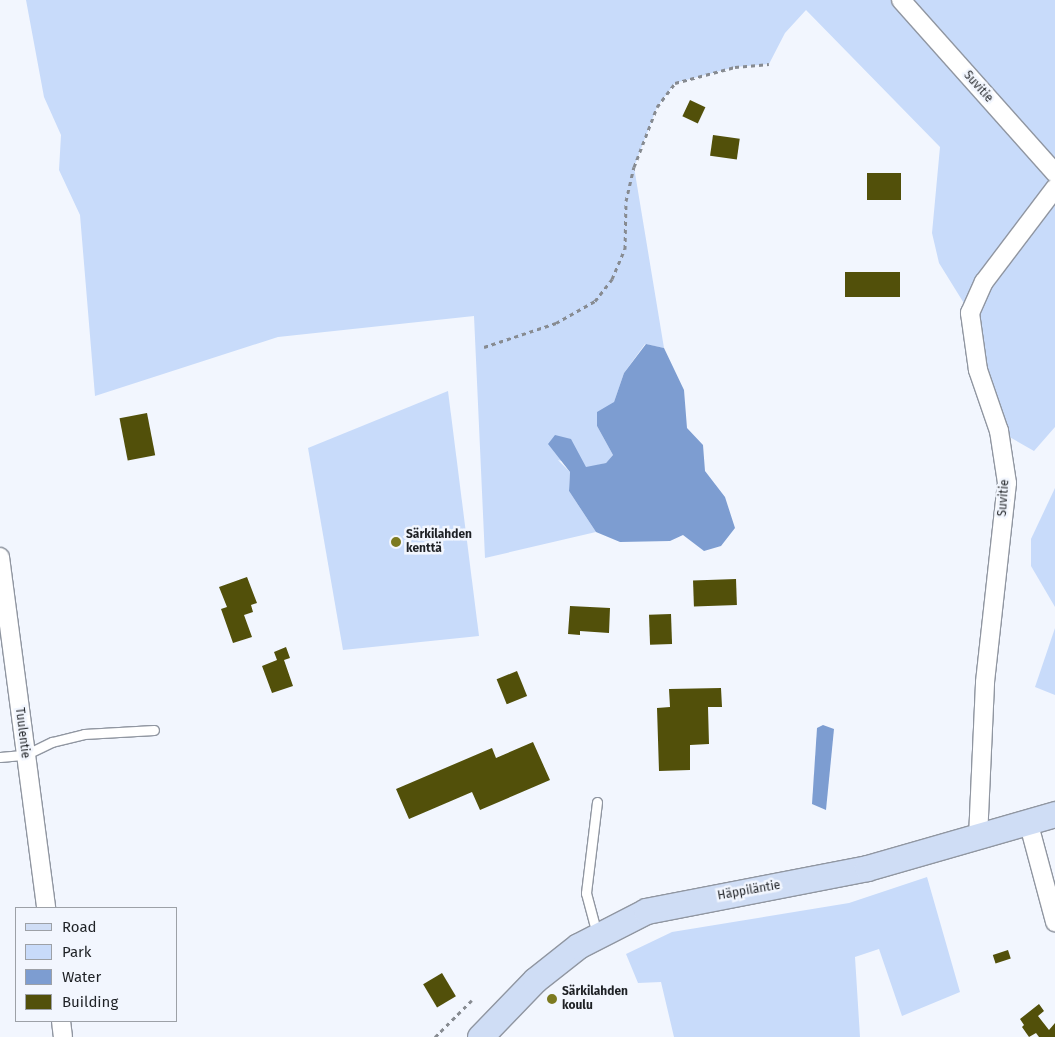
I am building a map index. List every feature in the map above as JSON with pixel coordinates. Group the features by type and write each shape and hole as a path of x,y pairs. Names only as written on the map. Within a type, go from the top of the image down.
{"street":[{"name":"Suvitie","path":"901,0 1055,173"},
{"name":"Suvitie","path":"978,838 985,682 1007,483 999,431 978,370 970,313 984,282 1055,188"},
{"name":"Tuulentie","path":"0,557 46,907"},
{"name":"Häppiläntie","path":"480,1037 535,980 578,946 646,911 868,868 978,838 1055,814"},
{"path":"1028,821 1055,922"},
{"path":"61,1022 63,1037"}],"lane":[{"path":"0,757 25,755 52,742 84,734 154,730"},
{"path":"597,802 586,893 597,936"}],"path":[{"path":"484,347 556,323 594,301 612,279 625,249 626,202 634,167 657,107 675,83 735,67 769,64"},
{"path":"435,1037 472,1000"}],"green space":[{"path":"26,0 1055,0 1055,427 1034,451 999,431 970,313 939,263 932,233 940,147 806,10 785,33 769,64 735,67 675,83 657,107 634,167 664,348 645,344 624,373 614,402 597,426 613,455 606,463 586,468 558,460 570,472 569,491 596,532 485,558 474,316 278,337 95,396 80,215 59,170 61,135 44,97"},
{"name":"Särkilahden kenttä","path":"448,391 479,636 343,650 308,448"},
{"path":"1055,488 1055,607 1031,566 1031,539"},
{"path":"1055,628 1055,695 1035,687"},
{"path":"927,877 960,992 902,1016 879,949 855,957 860,1037 674,1037 661,982 638,983 626,954 672,932 849,903"}],"water":[{"path":"646,344 664,348 684,390 687,428 703,445 705,471 725,497 735,528 721,546 704,551 683,535 670,541 620,542 596,532 569,491 570,472 548,444 555,435 571,439 586,467 606,463 613,455 597,426 597,412 614,402 624,373"},
{"path":"823,725 834,729 826,810 812,804 817,728"}],"building":[{"path":"690,100 705,107 698,123 682,116"},
{"path":"713,135 740,139 737,160 710,156"},
{"path":"867,173 901,173 901,200 867,200"},
{"path":"845,272 900,272 900,297 845,297"},
{"path":"147,413 155,455 128,461 120,418"},
{"path":"247,577 257,603 251,605 253,612 244,615 252,637 233,643 221,609 227,607 219,587"},
{"path":"736,579 737,605 694,606 693,581"},
{"path":"570,606 610,608 609,633 580,631 580,635 568,634"},
{"path":"671,614 672,644 650,645 649,615"},
{"path":"286,647 290,658 284,660 293,686 272,693 262,666 277,660 274,652"},
{"path":"517,671 527,696 507,704 497,679"},
{"path":"721,688 722,707 708,707 709,744 690,745 690,770 659,771 657,708 670,707 669,689"},
{"path":"533,742 550,780 480,810 472,792 409,819 396,789 492,748 496,758"},
{"path":"1008,950 1011,959 996,964 993,955"},
{"path":"442,973 456,996 437,1007 423,984"},
{"path":"1039,1004 1044,1011 1038,1016 1049,1030 1055,1023 1055,1037 1039,1037 1036,1033 1029,1037 1022,1027 1024,1025 1020,1019"}],"place":[{"name":"Särkilahden kenttä","path":"396,542"},
{"name":"Särkilahden koulu","path":"552,999"}]}
